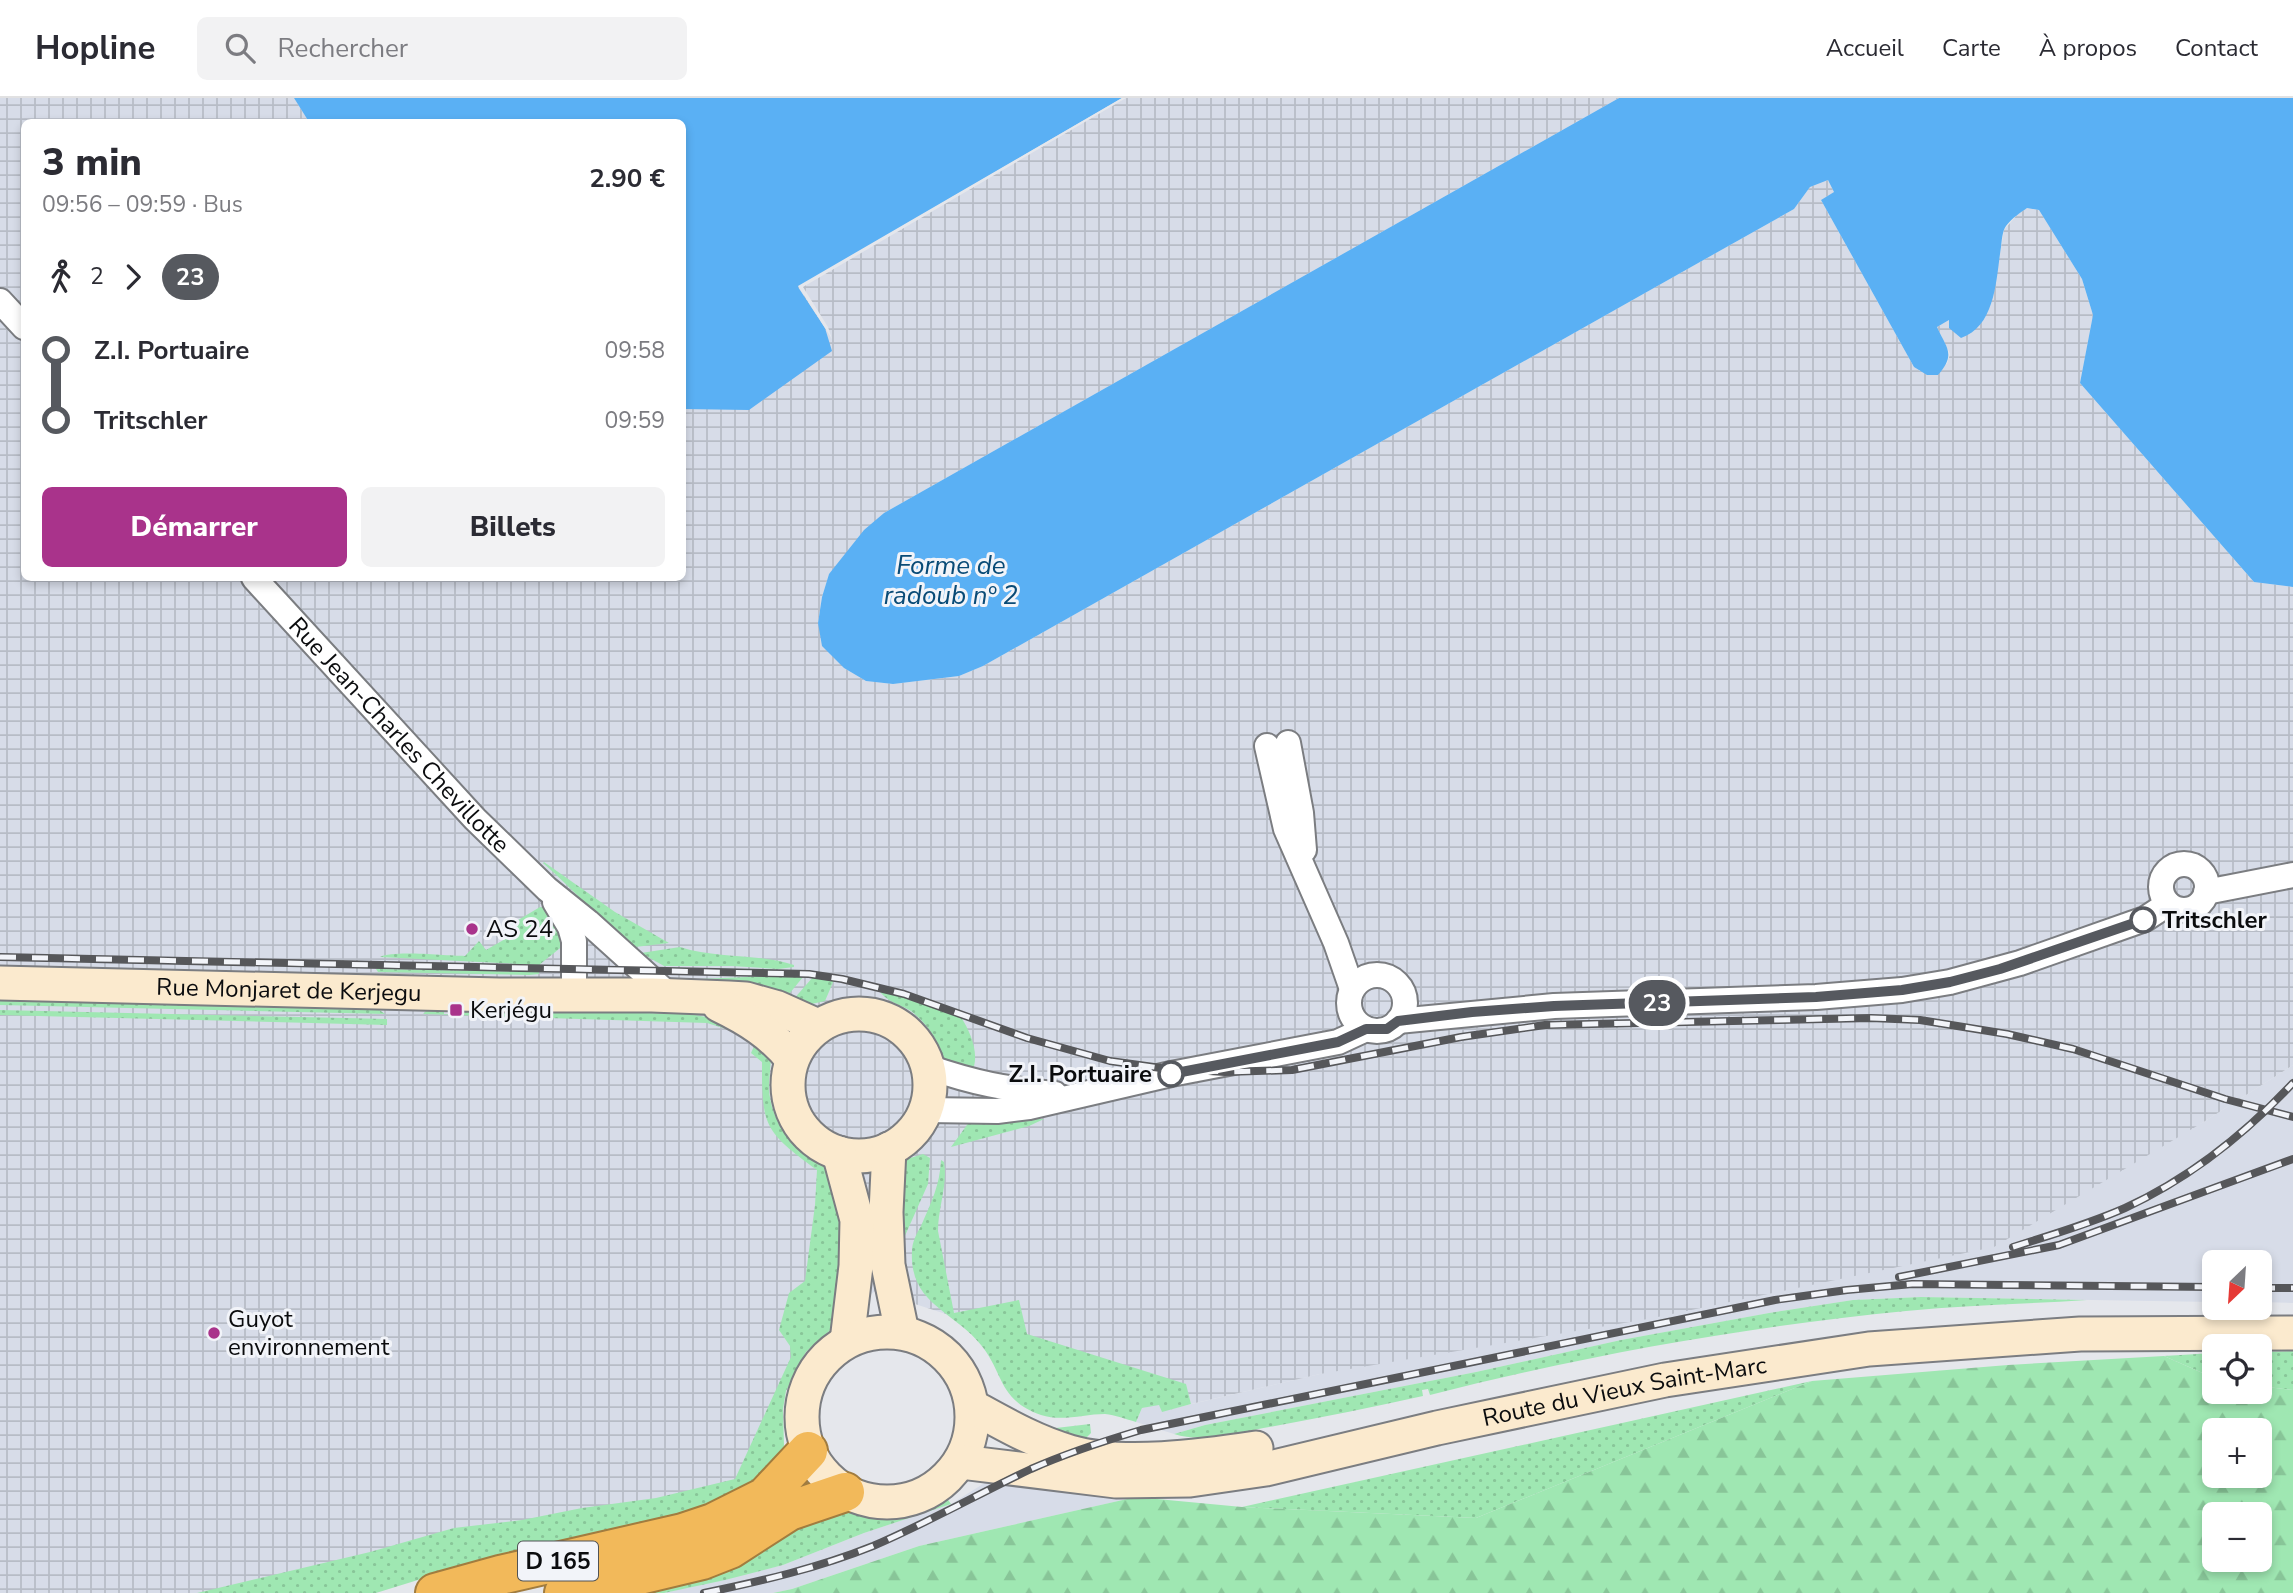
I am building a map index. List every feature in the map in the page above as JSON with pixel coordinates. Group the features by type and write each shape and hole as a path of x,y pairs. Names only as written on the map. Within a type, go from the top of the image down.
{"highway":[{"name":"D 165","path":"435,1593 500,1575 682,1533 713,1523 765,1497 808,1451"},
{"name":"D 165","path":"564,1593 702,1560 730,1549 789,1511 845,1492"}],"main road":[{"name":"Rue Monjaret de Kerjegu","path":"0,983 746,999 778,1008 818,1026"},
{"name":"Rue Monjaret de Kerjegu","path":"704,998 749,1020 771,1036 792,1059"},
{"path":"854,1013 874,1015 892,1022 908,1033 920,1049 928,1067 929,1096 926,1110 912,1132 889,1149 856,1156 839,1153 821,1145 806,1133 795,1117 787,1079 792,1059 802,1041 818,1026 835,1017 854,1013"},
{"path":"889,1149 886,1212 888,1265 902,1332"},
{"path":"839,1153 857,1220 856,1266 847,1341"},
{"name":"Route du Vieux Saint-Marc","path":"973,1407 1034,1438 1072,1453 1115,1458 1169,1457 1227,1452 1322,1437 1669,1364 1865,1331 2199,1319 2293,1323"},
{"path":"874,1332 902,1332 928,1342 950,1358 965,1381 973,1407 971,1436 961,1462 944,1482 921,1496 896,1503 870,1501 845,1492 823,1475 808,1451 801,1420 806,1388 821,1361 847,1341 874,1332"},
{"name":"Route du Vieux Saint-Marc","path":"961,1462 1116,1480 1190,1480 1266,1469 1437,1428 1665,1380 1869,1349 2080,1334 2293,1333"}],"street":[{"path":"0,301 15,324"},
{"name":"Rue Jean-Charles Chevillotte","path":"257,581 475,819 547,889 670,996"},
{"path":"1278,744 1301,813 1303,865 1336,943 1356,1021 1366,1029 1380,1031 1398,1021 1554,1006 1816,997 1902,990 1950,982 2020,963 2145,919 2168,904"},
{"path":"2177,865 2192,865 2204,876 2206,892 2203,899 2190,909 2182,910 2168,904 2163,897 2161,882 2164,874 2177,865"},
{"path":"2206,892 2293,875"},
{"name":"Rue Jean-Charles Chevillotte","path":"547,889 572,934 574,995"},
{"path":"1336,943 1376,975 1391,979 1402,989 1427,1003 1472,1012"},
{"path":"1315,1045 1367,977 1376,975"},
{"path":"1398,1021 1404,1009 1402,989"},
{"path":"926,1110 997,1111 1029,1107 1188,1070 1338,1042 1366,1029"},
{"path":"928,1067 968,1082 1073,1096"}],"shaded area":[{"path":"0,98 294,98 307,119 21,119 21,581 686,581 686,409 749,409 798,286 1122,98 1619,98 884,513 829,574 822,597 818,623 844,668 866,681 893,684 959,676 983,666 1794,209 1810,187 1828,180 1834,192 1821,200 1914,367 1920,371 1947,364 1950,354 1937,327 1993,295 2004,230 2027,208 2039,210 2082,279 2093,315 2080,383 2254,582 2293,587 2293,1065 2202,1123 1994,1247 1648,1319 1320,1374 1191,1404 1188,1393 875,1291 791,1361 734,1484 340,1593 0,1593"},
{"path":"2293,1065 2293,1303 2272,1302 2272,1250 2202,1250 2202,1302 1921,1297 1853,1300 1621,1340 1476,1372 1205,1425 1174,1434 1136,1422 1142,1408 1159,1404 1162,1411 1320,1374 2202,1123"},
{"path":"999,1474 1136,1497 919,1546 773,1593 664,1593 783,1565 864,1533 951,1504"}],"green space":[{"path":"544,862 615,912 669,943 635,947 599,917"},
{"path":"540,907 555,916 564,945 539,965 380,957 408,954 465,956 479,941 486,950 512,935 508,926"},
{"path":"680,947 780,961 794,967 778,969 664,966 641,953"},
{"path":"376,969 539,972 539,974 378,972"},
{"path":"803,977 785,999 698,979"},
{"path":"813,977 834,980 825,1001 807,1005 792,1001"},
{"path":"878,989 961,1017 975,1052 971,1074 945,1063 937,1041 923,1022 911,1011 884,997"},
{"path":"0,998 374,1006 385,1014 0,1005"},
{"path":"444,1008 444,1014 459,1014 459,1009 689,1014 718,1019 733,1031 707,1023 423,1014 428,1009"},
{"path":"0,1010 387,1019 387,1025 0,1015"},
{"path":"756,1042 771,1054 770,1101 779,1124 795,1145 826,1166 846,1236 836,1325 806,1352 786,1391 783,1409 784,1446 770,1472 726,1504 463,1566 376,1593 197,1593 370,1552 454,1528 656,1498 735,1479 791,1357 790,1346 779,1330 789,1293 805,1281 817,1170 786,1146 770,1126 763,1101 762,1062 751,1053"},
{"path":"972,1118 1044,1119 1029,1126 951,1147"},
{"path":"923,1154 930,1158 928,1184 904,1238 899,1238 901,1169 907,1159"},
{"path":"941,1160 944,1162 945,1179 938,1231 954,1313 1019,1300 1027,1334 1186,1384 1191,1404 1162,1412 1159,1405 1142,1408 1136,1422 1105,1414 1049,1417 1017,1402 1009,1394 981,1345 925,1295 913,1269 913,1244 934,1194"},
{"path":"1921,1297 2087,1300 1929,1309 1786,1325 1607,1355 1430,1395 1428,1389 1422,1390 1423,1396 1238,1433 1198,1438 1174,1434 1205,1425 1476,1372 1621,1340 1853,1300"},
{"path":"2293,1351 2293,1390 2272,1388 2272,1352"},
{"path":"2202,1354 2202,1373 2164,1356"},
{"path":"2164,1356 2202,1373 2202,1404 2272,1404 2272,1388 2293,1390 2293,1593 773,1593 919,1546 1136,1497 1242,1507 1476,1518 1812,1381"},
{"path":"1812,1381 1476,1518 1242,1507"},
{"path":"1037,1423 1056,1428 1090,1424 1091,1433 1081,1443"},
{"path":"946,1497 951,1504 864,1533 783,1565 664,1593 609,1593 789,1528 847,1511 880,1518 912,1515"}],"water":[{"path":"294,98 1122,98 798,287 825,328 832,351 749,410 686,409 686,119 307,119"},
{"name":"Forme de radoub nº 2","path":"1619,98 2293,98 2293,587 2254,582 2080,383 2093,315 2082,279 2039,210 2027,208 2005,228 1992,300 1981,323 1973,332 1961,338 1949,328 1949,320 1937,327 1948,351 1947,362 1938,375 1927,375 1914,367 1821,200 1834,192 1828,180 1810,187 1794,209 983,666 959,676 893,684 866,681 844,668 822,646 818,623 829,574 864,530 884,513"}],"pier":[{"path":"1126,98 803,287 828,327 832,339 798,286"}],"railway":[{"path":"0,957 809,974 904,994 1027,1038 1110,1061 1161,1068 1225,1072 1292,1070 1461,1037 1545,1025 1871,1018 1920,1020 2007,1034 2073,1049 2225,1099 2293,1117"},
{"path":"2013,1247 2111,1214 2172,1183 2236,1137 2293,1083"},
{"path":"1899,1277 2059,1245 2293,1159"},
{"path":"704,1593 790,1573 852,1554 913,1528 1045,1463 1141,1430 1775,1300 1912,1284 2202,1287"},
{"path":"2272,1288 2293,1288"}],"bus line":[{"name":"23","path":"1171,1074 1338,1042 1366,1029 1387,1029 1398,1021 1472,1012 1554,1006 1816,997 1902,990 1950,982 2000,969 2143,920"}],"place":[{"name":"Tritschler","path":"2143,920"},
{"name":"AS 24","path":"472,929"},
{"name":"Kerjégu","path":"456,1010"},
{"name":"Z.I. Portuaire","path":"1171,1074"},
{"name":"Guyot environnement","path":"214,1333"}]}
